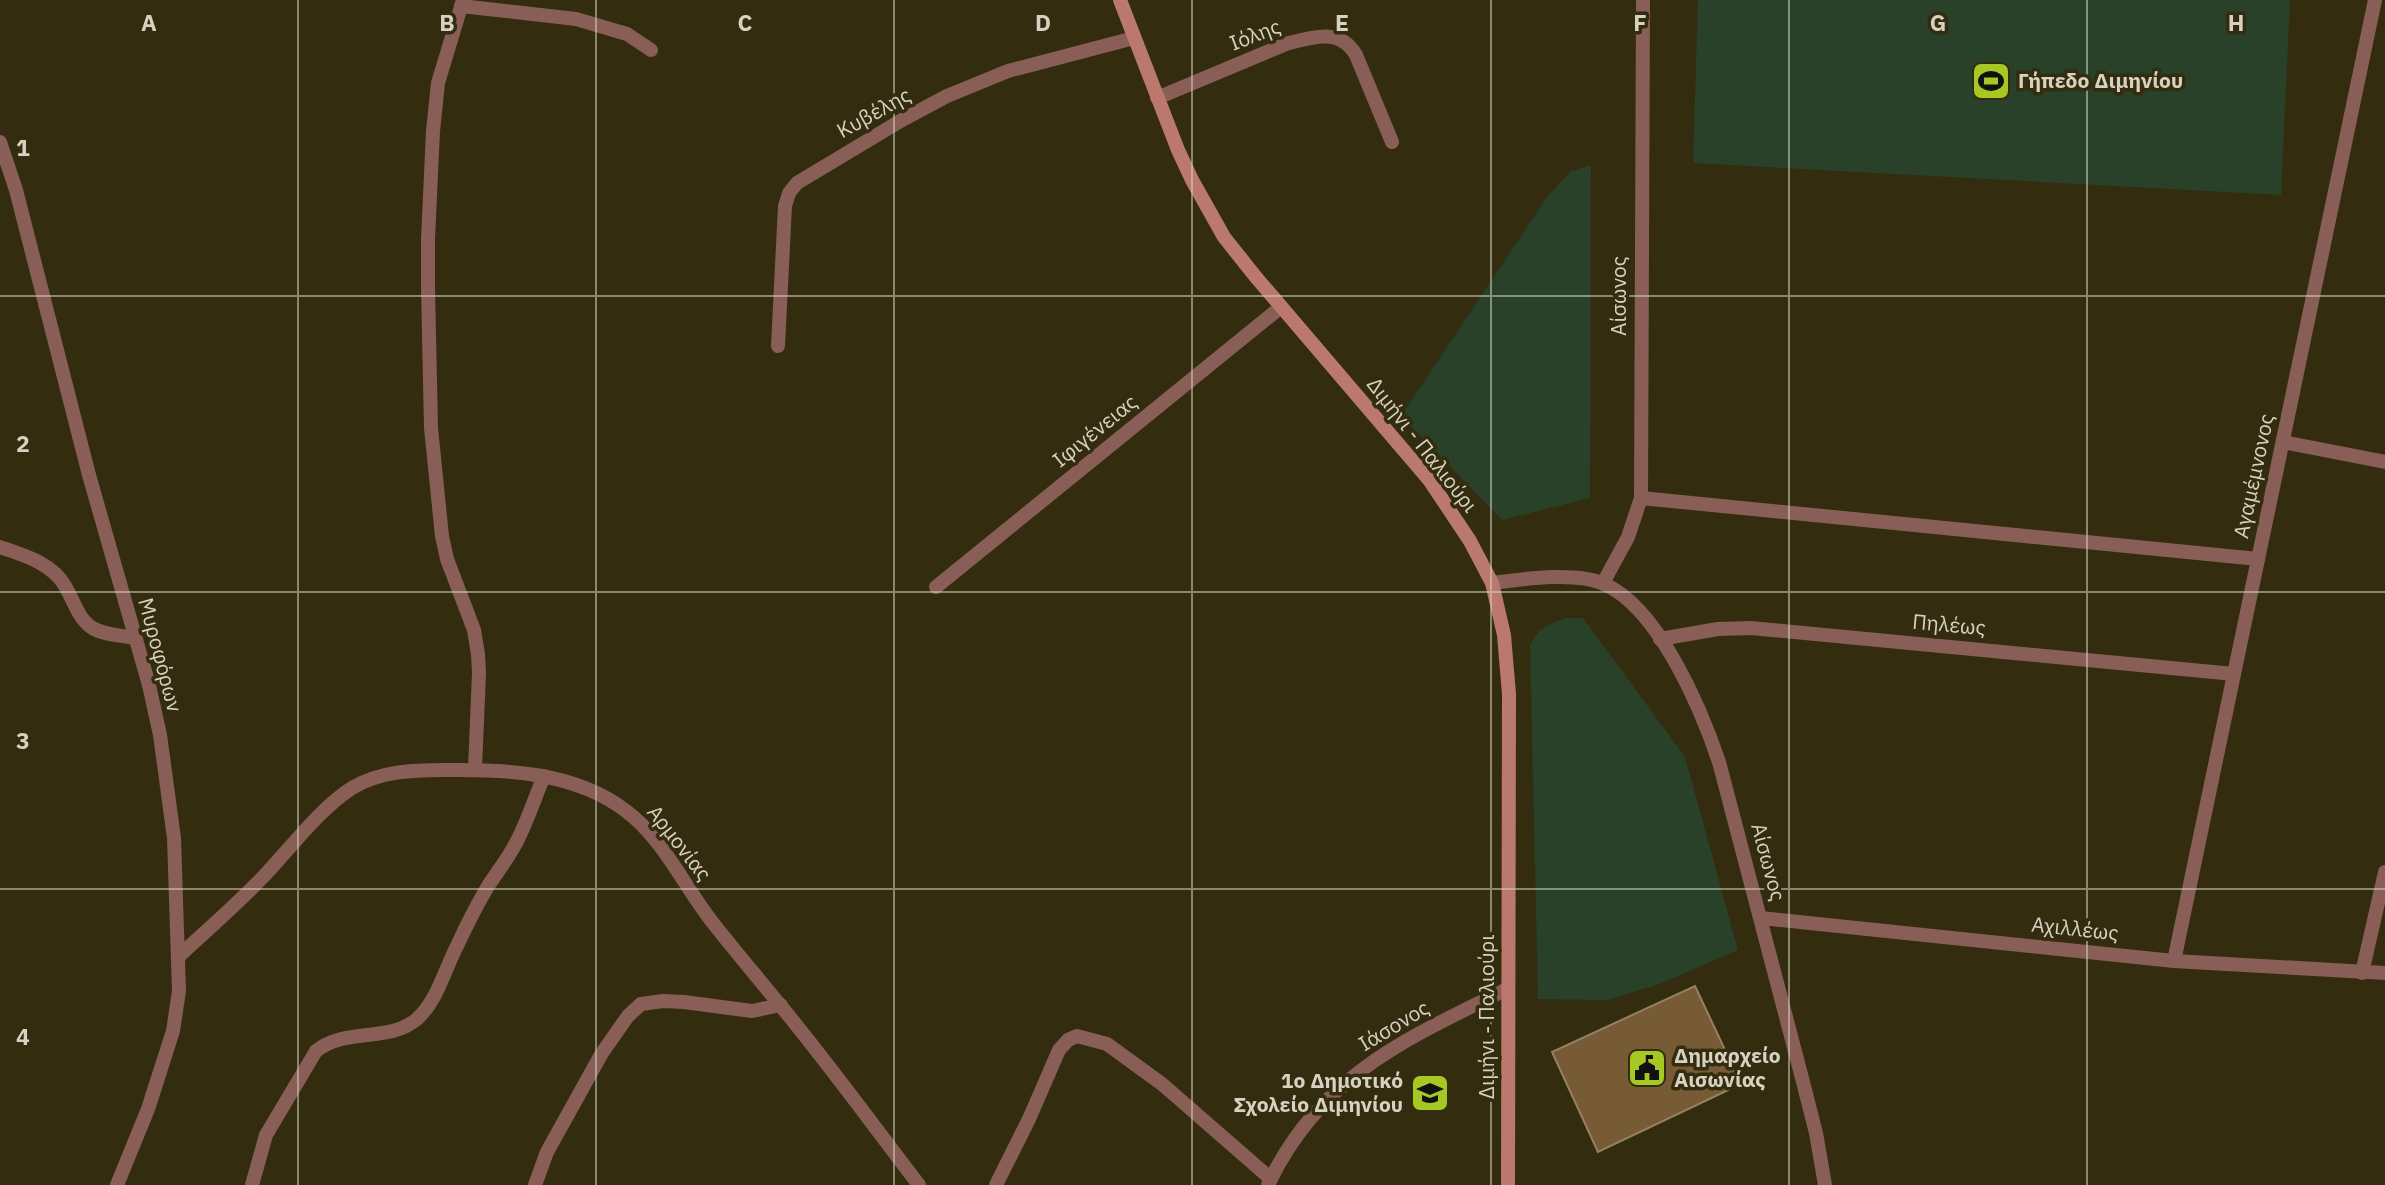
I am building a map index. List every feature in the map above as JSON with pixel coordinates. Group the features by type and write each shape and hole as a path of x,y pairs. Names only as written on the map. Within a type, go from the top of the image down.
{"main road":[{"name":"Διμήνι - Παλιούρι","path":"1120,0 1192,180 1224,236 1430,481 1470,541 1492,583 1504,635 1509,694 1508,1185"}],"street":[{"name":"Αίσωνος","path":"1643,0 1641,498 1628,537 1603,583 1623,595 1660,639 1693,696 1708,730 1761,918 1816,1133 1825,1185"},
{"name":"Αγαμέμνονος","path":"2174,961 2375,0"},
{"path":"475,769 478,654 474,630 447,559 442,536 430,428 428,239 438,83 462,3 576,19 627,34 651,50"},
{"name":"Κυβέλης","path":"778,346 785,206 789,193 805,176 947,96 1008,71 1134,38"},
{"name":"Ιόλης","path":"1157,98 1286,44 1308,38 1338,38 1350,44 1356,55 1392,142"},
{"name":"Μυροφόρων","path":"0,142 8,160 89,475 149,685 169,788 174,838 179,991 165,1060 117,1185"},
{"name":"Ιφιγένειας","path":"936,587 1281,307"},
{"path":"2283,442 2385,462"},
{"path":"1641,498 2258,559"},
{"path":"0,547 34,559 57,575 90,626 99,631 134,638"},
{"path":"1492,583 1547,577 1603,583"},
{"name":"Πηλέως","path":"1660,639 1718,629 1751,628 2234,674"},
{"name":"Αρμονίας","path":"178,957 260,880 329,806 352,788 385,774 413,770 500,770 544,776 595,792 627,811 639,822 662,850 711,921 780,1005 919,1185"},
{"path":"252,1185 266,1135 316,1051 327,1042 345,1037 405,1027 418,1018 436,994 468,923 517,842 544,776"},
{"path":"2362,973 2385,872"},
{"name":"Αχιλλέως","path":"1761,918 2174,961 2385,974"},
{"name":"Ιάσονος","path":"1270,1182 1300,1132 1332,1093 1368,1064 1424,1030 1507,989"},
{"path":"535,1185 547,1152 602,1053 628,1016 641,1004 684,1002 752,1011 780,1005"},
{"path":"996,1185 1029,1119 1059,1049 1077,1036 1107,1044 1162,1084 1270,1182"}],"green space":[{"name":"Γήπεδο Διμηνίου","path":"1698,0 2290,0 2281,195 1693,163"},
{"path":"1591,165 1590,498 1502,520 1401,416 1547,197 1571,171"},
{"path":"1567,618 1583,618 1685,757 1738,950 1660,984 1606,1000 1538,999 1530,646 1544,628"}],"building":[{"name":"Δημαρχείο Αισωνίας","path":"1695,986 1741,1084 1598,1152 1552,1052"}],"place":[{"name":"Γήπεδο Διμηνίου","path":"1991,81"},
{"name":"Δημαρχείο Αισωνίας","path":"1647,1068"},
{"name":"1ο Δημοτικό Σχολείο Διμηνίου","path":"1430,1093"}]}
